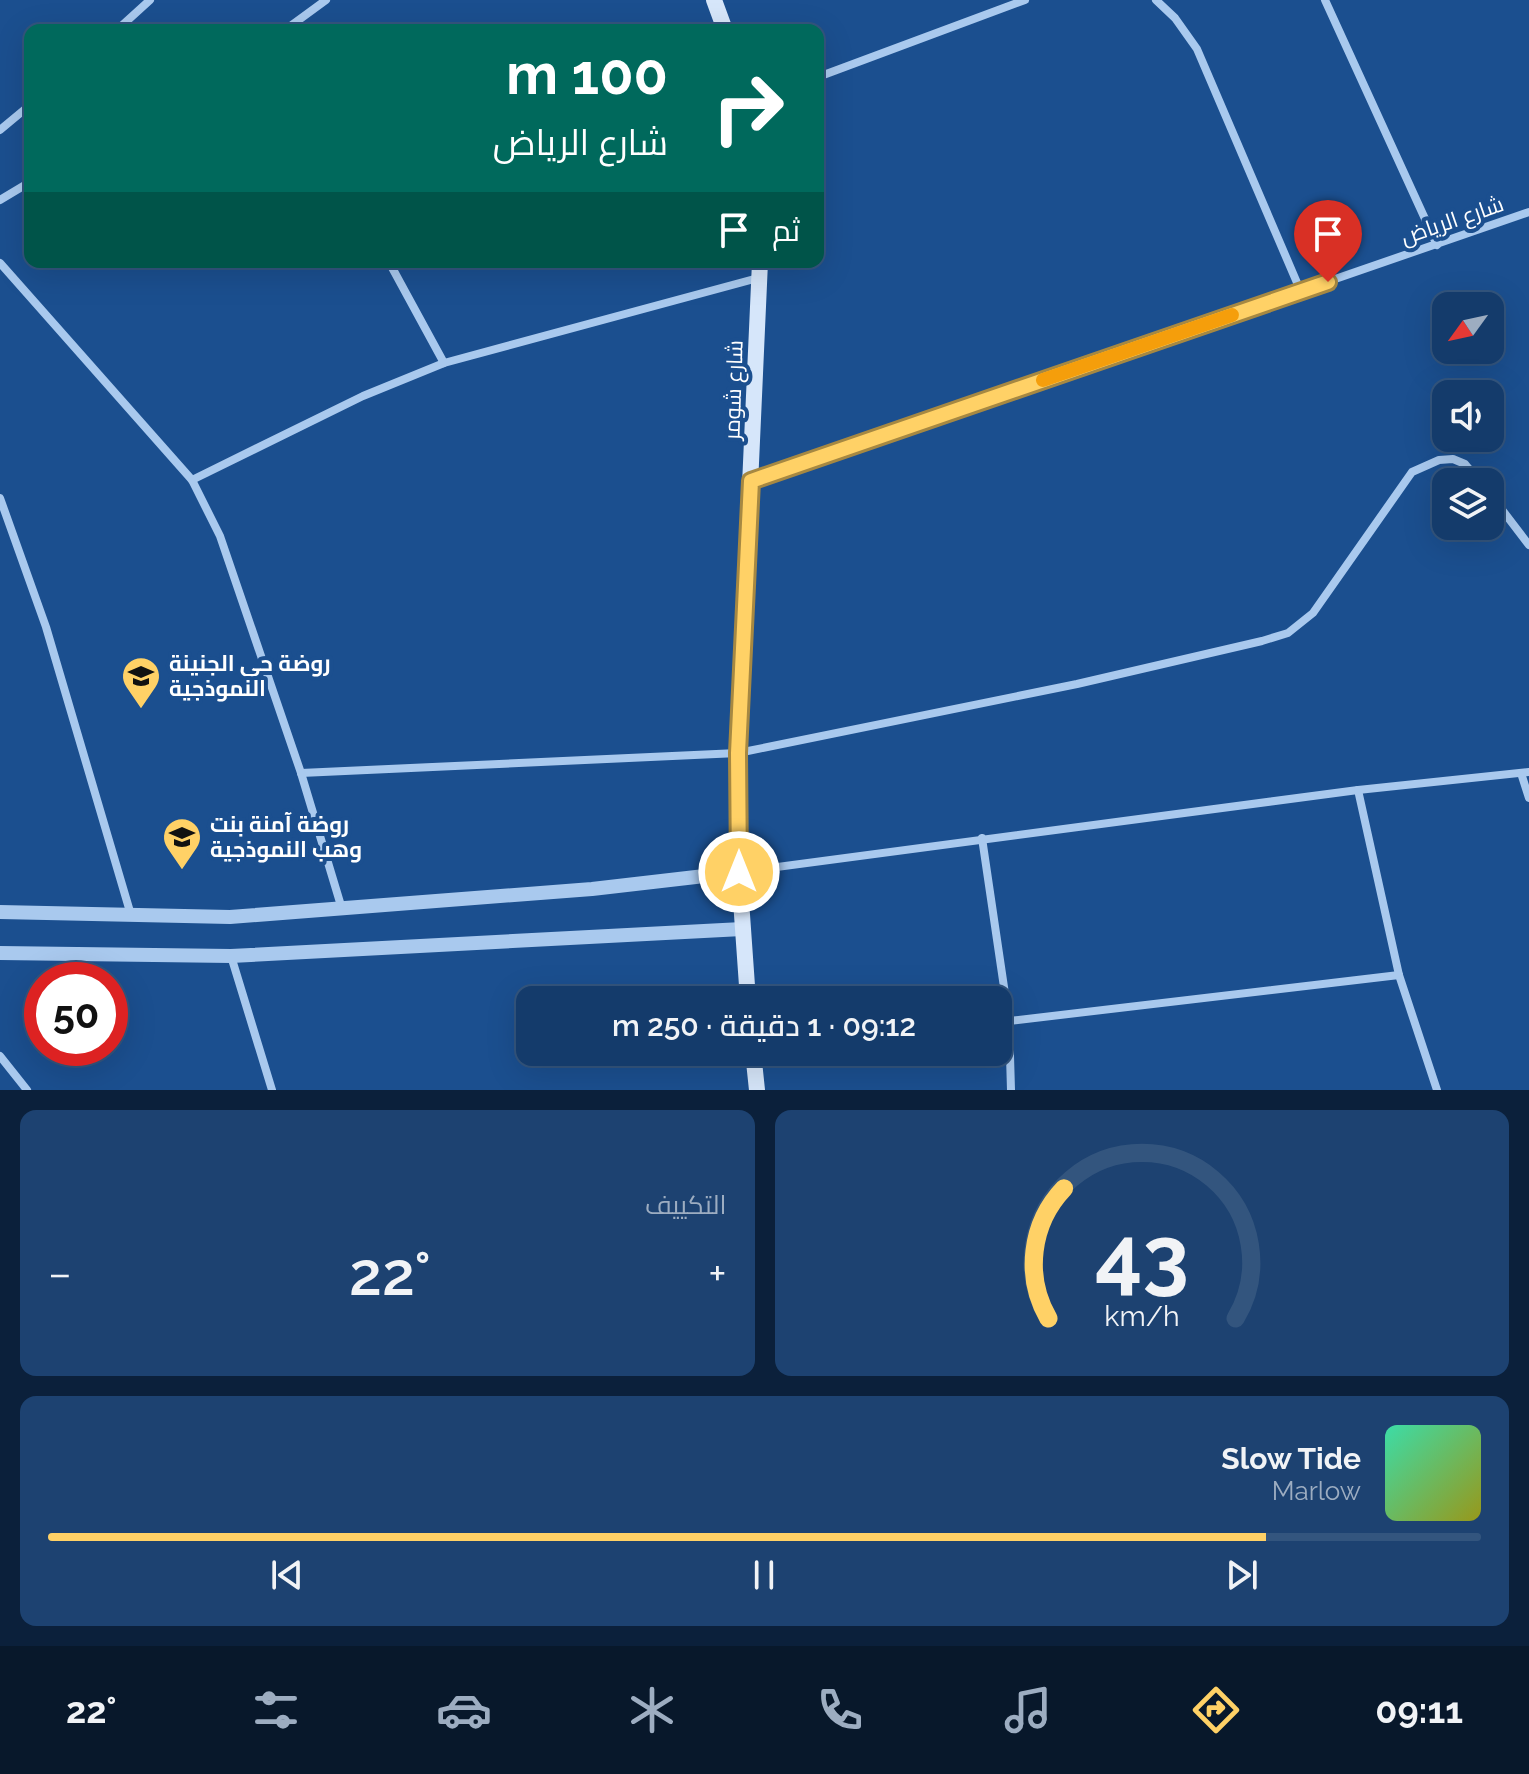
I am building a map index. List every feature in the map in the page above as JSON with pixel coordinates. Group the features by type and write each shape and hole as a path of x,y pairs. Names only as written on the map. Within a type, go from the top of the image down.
{"main road":[{"path":"714,0 723,24"},
{"name":"شارع شومر","path":"747,986 739,872 738,753 760,270"},
{"path":"754,1066 757,1090"}],"street":[{"path":"124,24 150,0"},
{"path":"293,24 326,0"},
{"path":"824,75 1025,0"},
{"path":"1156,0 1175,18 1197,49 1301,292"},
{"path":"1325,0 1437,245"},
{"path":"0,130 24,110"},
{"path":"0,200 24,186"},
{"name":"شارع الرياض","path":"751,481 1529,212"},
{"path":"0,263 192,480 220,536 301,773 342,910"},
{"path":"392,268 444,363"},
{"path":"192,480 363,396 444,363 760,270"},
{"path":"301,773 738,753 1077,684 1288,633 1313,613 1412,472 1425,464 1453,459 1468,468"},
{"path":"0,498 55,654 131,915"},
{"path":"1504,512 1529,545"},
{"path":"0,912 230,917 592,889 1358,790 1525,772 1529,798"},
{"path":"1358,790 1399,975 1437,1090"},
{"path":"982,838 1004,986"},
{"path":"0,953 231,956 742,929"},
{"path":"231,956 272,1090"},
{"path":"1012,1021 1399,975"},
{"path":"0,1056 27,1090"},
{"path":"1010,1066 1011,1090"}],"slow traffic":[{"path":"1043,380 1232,315"}],"place":[{"name":"روضة حي الجنينة النموذجية","path":"141,710"},
{"name":"روضة آمنة بنت وهب النموذجية","path":"182,871"}],"route":[{"path":"739,872 738,753 751,481 1328,282"}]}
